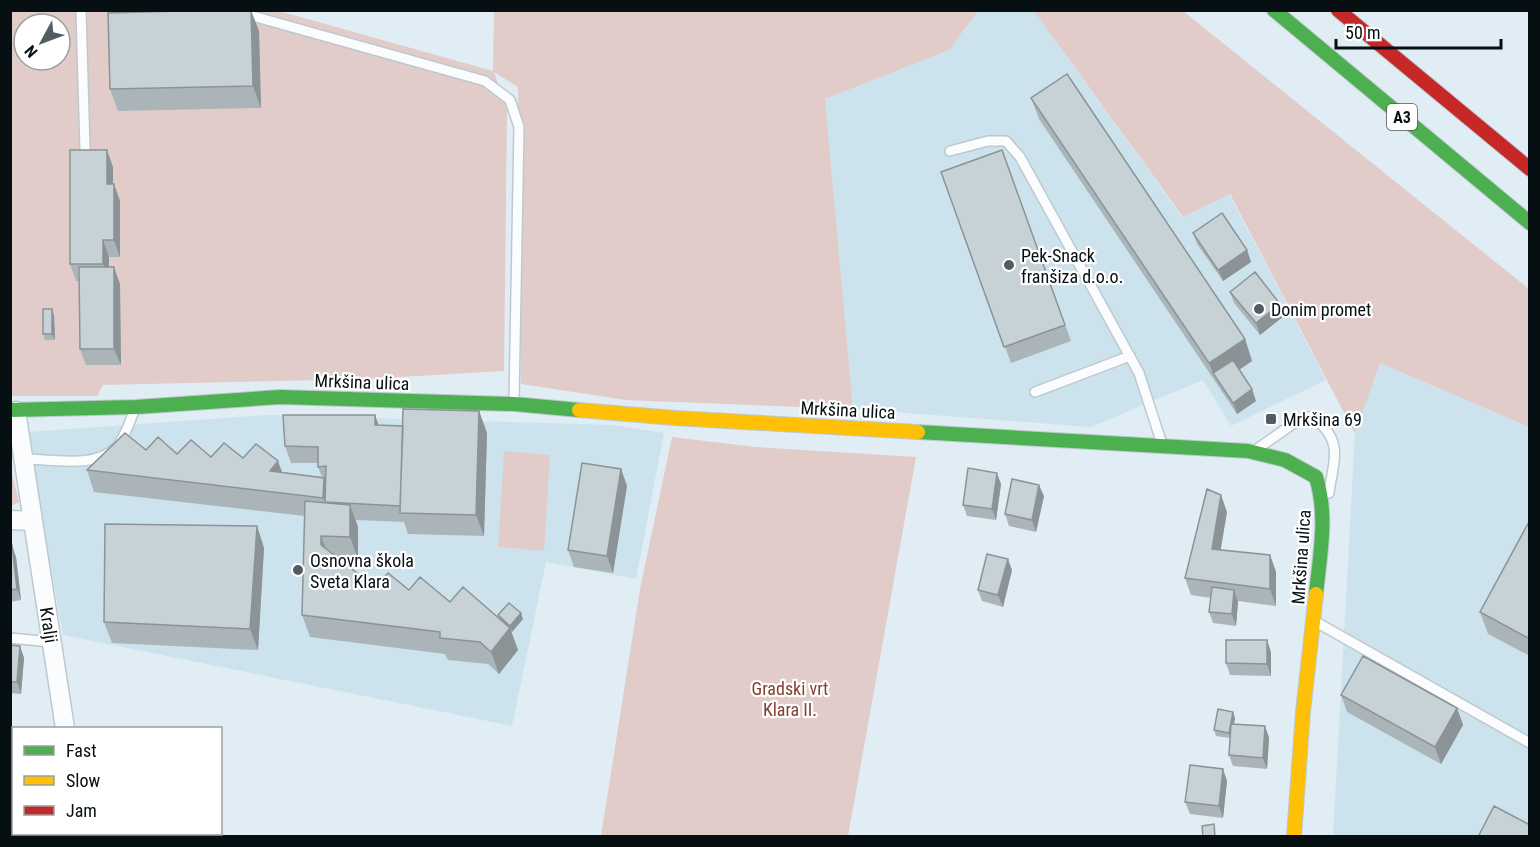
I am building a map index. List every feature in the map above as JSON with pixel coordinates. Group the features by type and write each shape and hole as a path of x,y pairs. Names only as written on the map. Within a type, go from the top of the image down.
{"main road":[{"name":"A3","path":"1274,10 1530,223"},
{"name":"A3","path":"1338,10 1530,169"},
{"name":"Mrkšina ulica","path":"13,410 136,407 280,397 514,404 686,418 1162,445 1251,453 1287,460 1316,477 1321,493 1324,522 1303,712 1294,837"}],"street":[{"name":"Kralji","path":"13,410 24,459 65,727"},
{"path":"10,520 33,521"}],"lane":[{"path":"81,10 85,150"},
{"path":"231,10 485,81 510,100 519,127 514,404"},
{"path":"950,151 988,141 1006,141 1020,158 1139,373 1162,445"},
{"path":"1035,392 1130,356"},
{"path":"24,459 91,460 105,455 119,444 136,407"},
{"path":"1251,453 1297,422 1312,416 1327,427 1336,445 1324,522"},
{"path":"1314,621 1530,743"},
{"path":"10,638 51,642"}],"shaded area":[{"path":"978,11 1034,11 1182,217 1229,194 1326,380 1231,426 1203,380 1091,427 853,409 825,99 949,50"},
{"path":"1380,363 1529,427 1529,836 1333,836 1355,434"},
{"name":"Osnovna škola Sveta Klara","path":"267,415 613,425 664,433 636,579 546,562 512,726 63,635 27,432"}],"green space":[{"path":"10,11 279,11 493,71 494,11 978,11 949,50 825,99 853,409 626,400 521,384 518,87 494,72 507,110 504,371 366,379 103,385 97,396 11,396"},
{"path":"1034,11 1183,11 1529,289 1529,427 1380,363 1355,434 1230,194 1183,217"},
{"name":"Gradski vrt Klara II.","path":"672,437 755,447 916,457 848,836 601,836 640,589"},
{"path":"504,451 550,455 544,551 498,547"},
{"path":"10,466 19,502 11,506"}],"building":[{"path":"251,10 253,86 110,89 108,13"},
{"path":"1067,74 1245,339 1209,363 1031,98"},
{"path":"70,150 107,150 107,184 114,184 114,240 103,240 103,264 70,264"},
{"name":"Pek-Snack franšiza d.o.o.","path":"1002,150 1065,325 1004,347 941,172"},
{"path":"1222,213 1247,250 1218,270 1193,233"},
{"path":"79,267 114,267 114,349 80,349"},
{"name":"Donim promet","path":"1255,272 1280,304 1256,323 1230,292"},
{"path":"43,309 52,309 52,334 43,334"},
{"path":"1233,360 1252,389 1233,403 1213,373"},
{"path":"403,409 479,411 476,515 400,513"},
{"path":"283,415 375,415 375,425 403,426 400,506 325,502 326,466 318,467 318,447 285,446"},
{"path":"125,433 146,450 158,437 177,454 191,440 211,457 224,443 243,458 256,444 278,461 270,471 324,478 323,498 87,470"},
{"path":"582,463 621,469 607,556 568,550"},
{"path":"968,468 997,473 992,509 963,505"},
{"path":"1012,479 1039,485 1032,520 1005,514"},
{"path":"1207,489 1221,495 1212,549 1270,555 1270,589 1185,578"},
{"path":"305,501 350,505 350,537 321,536 321,545 375,587 388,573 409,590 420,577 450,602 463,587 510,628 491,652 480,642 440,638 440,632 302,615"},
{"path":"1530,520 1530,639 1480,612"},
{"path":"105,524 257,526 250,629 104,622"},
{"path":"10,545 12,545 17,589 10,590"},
{"path":"987,554 1008,559 998,595 978,590"},
{"path":"1212,587 1234,590 1232,614 1209,612"},
{"path":"509,603 521,613 510,626 498,615"},
{"path":"1226,640 1267,640 1267,664 1226,663"},
{"path":"10,645 20,646 17,682 10,682"},
{"path":"1363,656 1457,708 1435,747 1341,695"},
{"path":"1218,709 1233,712 1229,733 1214,730"},
{"path":"1231,724 1265,726 1263,758 1229,755"},
{"path":"1190,765 1223,769 1219,806 1185,802"},
{"path":"1494,806 1530,825 1530,837 1478,837"},
{"path":"1214,824 1215,837 1203,837 1202,826"}],"traffic: fast":[{"path":"1274,10 1530,223"},
{"path":"10,410 136,407 280,397 514,404 579,410"},
{"path":"918,432 1248,451 1285,460 1316,477 1320,492 1322,535 1316,594"}],"traffic: slow":[{"path":"579,410 918,432"},
{"path":"1294,836 1303,712 1316,594"}],"traffic: jam":[{"path":"1338,10 1530,169"}],"place":[{"name":"Pek-Snack franšiza d.o.o.","path":"1009,265"},
{"name":"Donim promet","path":"1259,309"},
{"name":"Mrkšina 69","path":"1271,419"},
{"name":"Osnovna škola Sveta Klara","path":"298,570"}]}
